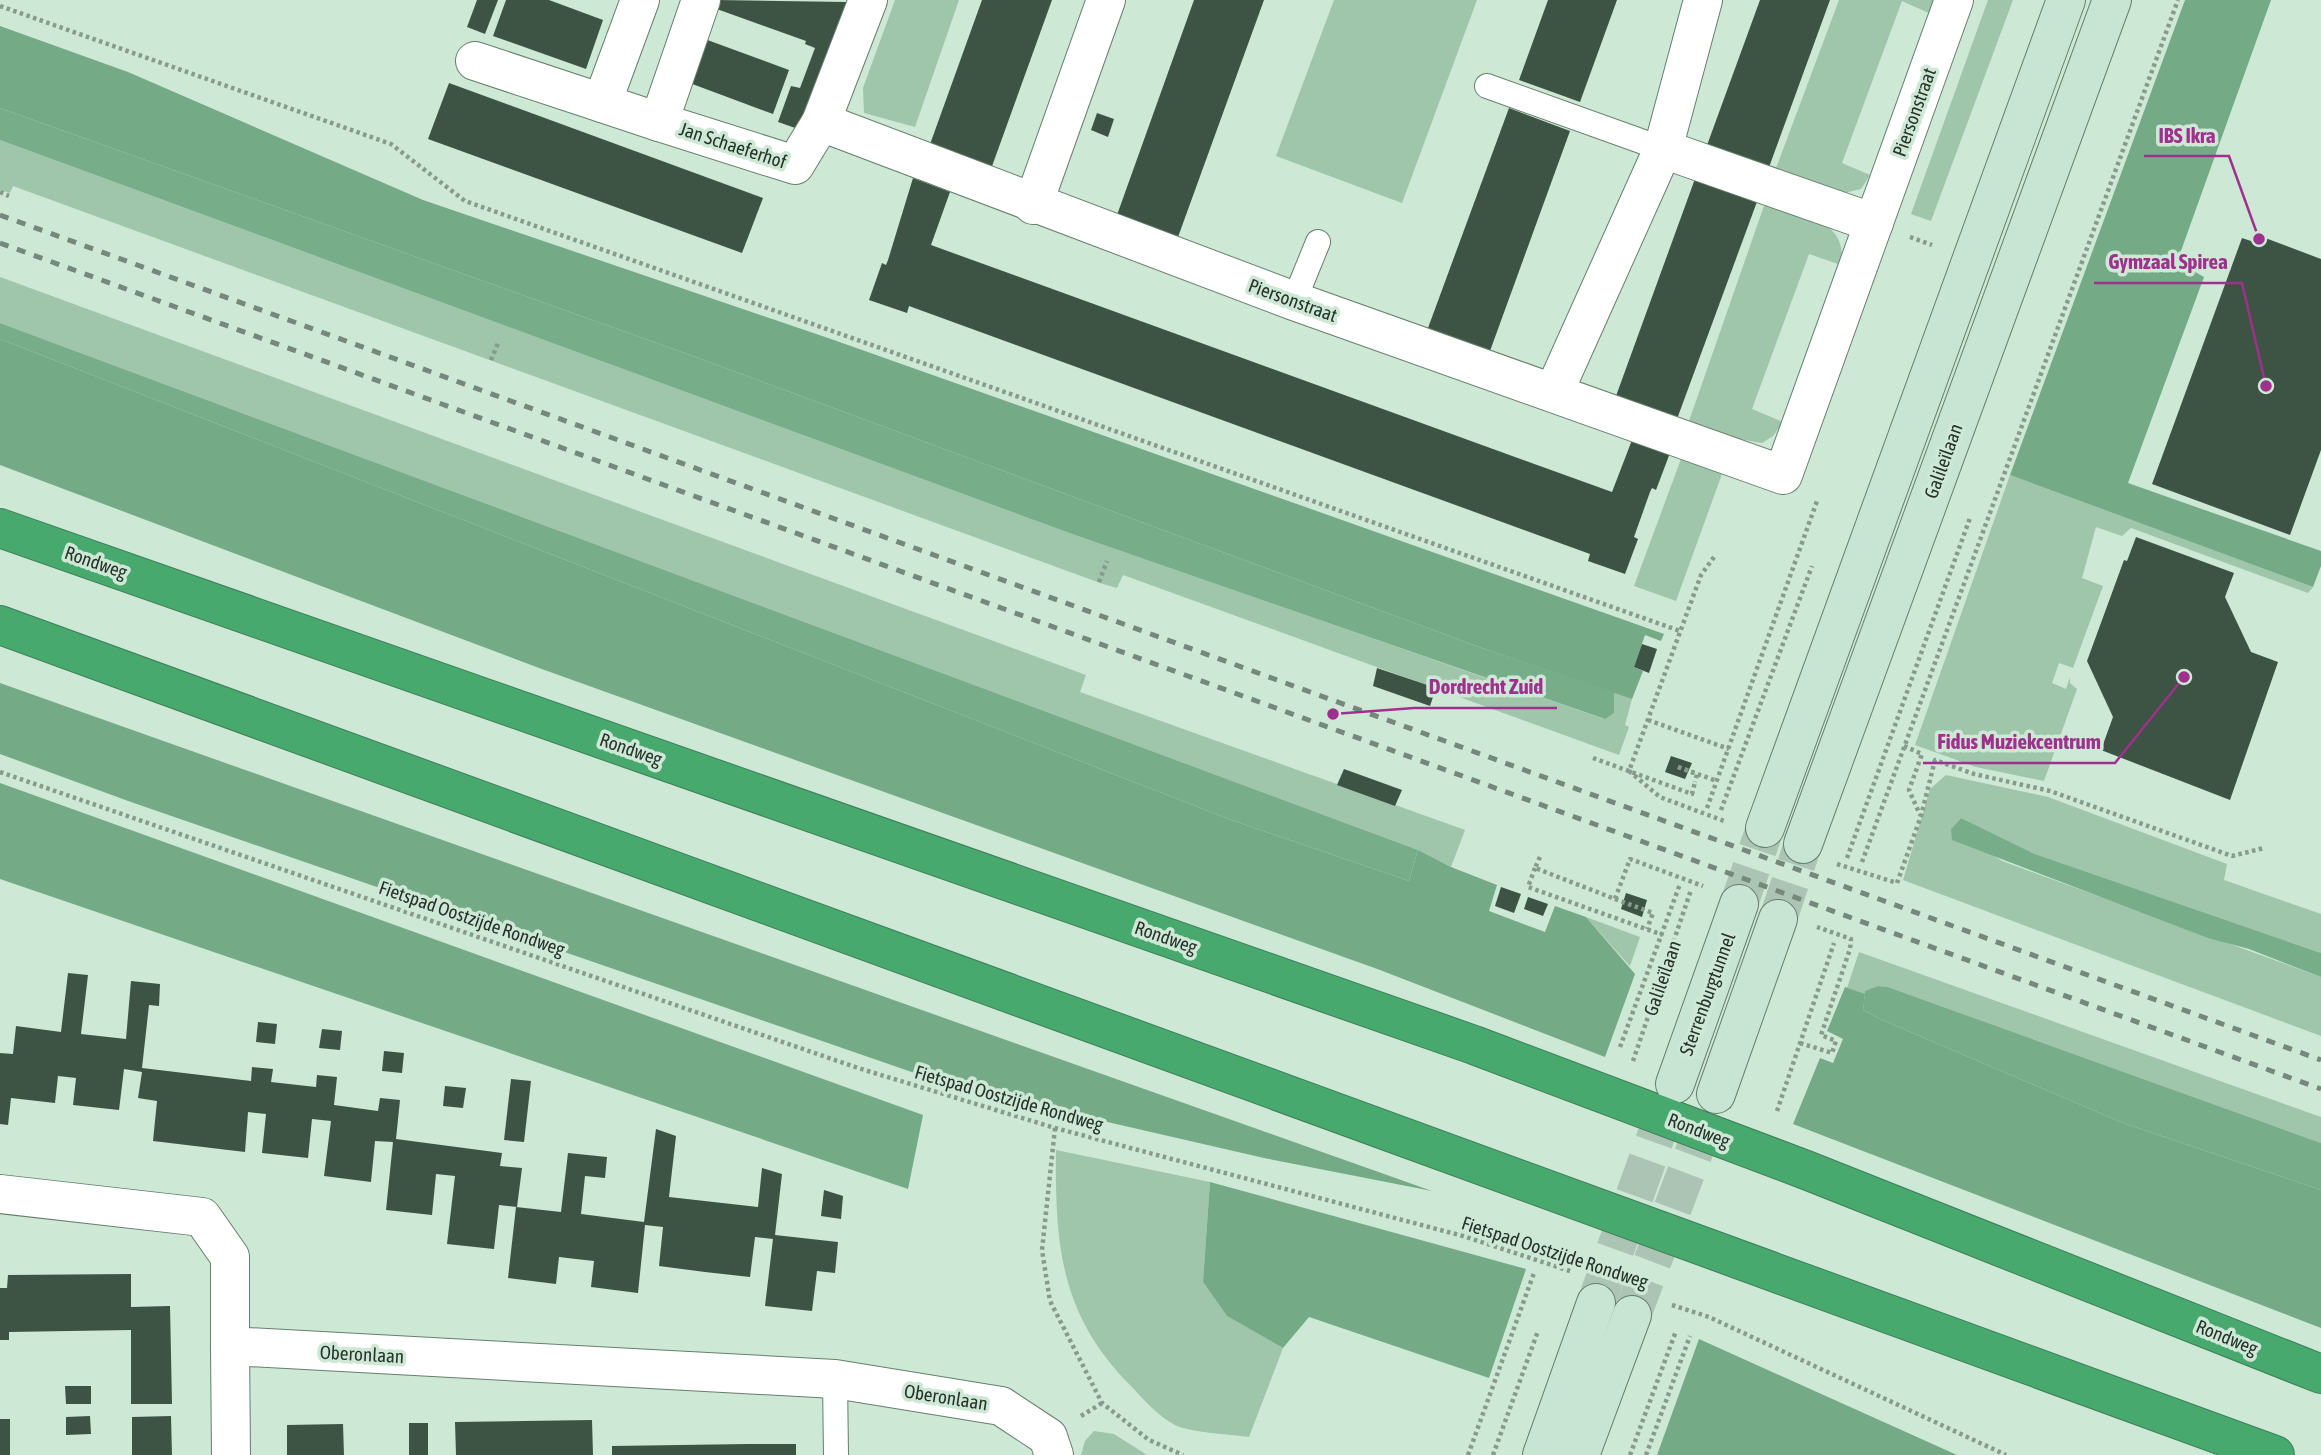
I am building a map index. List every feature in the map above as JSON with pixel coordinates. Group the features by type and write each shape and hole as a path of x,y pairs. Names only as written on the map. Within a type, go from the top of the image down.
{"highway":[{"name":"Rondweg","path":"0,528 1474,1045 1807,1170 2321,1374"},
{"path":"0,625 2275,1455"}],"street":[{"path":"603,103 640,0"},
{"name":"Jan Schaeferhof","path":"659,122 701,0"},
{"name":"Jan Schaeferhof","path":"475,61 795,166 821,122 868,0"},
{"path":"1033,205 1106,0"},
{"path":"1554,392 1663,149 1703,0"},
{"name":"Piersonstraat","path":"821,122 1033,205 1294,302 1783,475 1954,0"},
{"path":"1765,828 2066,0"},
{"name":"Galileïlaan","path":"1803,844 2112,0"},
{"path":"1663,149 1874,223"},
{"name":"Sterrenburgtunnel","path":"1675,1084 1740,904"},
{"path":"1716,1094 1778,919"},
{"path":"0,1194 202,1217 230,1257 231,1455"},
{"path":"1542,1455 1588,1289"},
{"path":"1580,1455 1632,1315"},
{"name":"Oberonlaan","path":"230,1346 835,1379 1001,1406 1051,1446"}],"lane":[{"path":"1488,86 1663,149"},
{"path":"1294,302 1318,242"},
{"path":"835,1379 836,1455"}],"path":[{"path":"1862,862 2178,0"},
{"path":"0,6 391,144 465,201 1680,631"},
{"path":"0,192 9,195"},
{"path":"491,360 499,341"},
{"path":"1629,771 1701,575 1714,557"},
{"path":"1099,582 1107,561"},
{"path":"1648,720 1729,749"},
{"path":"1904,746 1922,754 1909,790 1921,816"},
{"path":"1593,758 1692,794 1697,774 1678,767 1717,781"},
{"path":"1900,876 1921,816 1935,761 1974,774 2050,791 2232,856 2264,848"},
{"path":"1629,771 1660,797 1699,812"},
{"name":"Fietspad Oostzijde Rondweg","path":"0,772 858,1068 1055,1128 1463,1236 1588,1289"},
{"path":"1540,857 1528,887 1663,935"},
{"path":"1615,899 1630,859 1676,876"},
{"path":"1535,868 1653,913 1647,929"},
{"path":"1620,1047 1680,884"},
{"name":"Galileïlaan","path":"1632,1065 1691,890"},
{"path":"1777,1111 1834,943"},
{"path":"1800,1044 1832,1053 1836,1041 1821,1035 1850,949"},
{"path":"1055,1128 1042,1250 1050,1301 1102,1403 1149,1440 1183,1455"},
{"path":"1468,1455 1534,1273"},
{"name":"Fietspad Oostzijde Rondweg","path":"1671,1304 1709,1317 2006,1455"},
{"path":"1493,1455 1541,1324"},
{"path":"1630,1455 1676,1331"},
{"path":"1646,1455 1690,1336"}],"shaded area":[{"path":"895,0 959,0 915,127 864,113 863,88"},
{"path":"1334,0 1477,0 1402,203 1276,156"},
{"path":"1839,0 1933,0 1933,15 1902,1 1842,163 1870,175 1861,189 1844,193 1775,171"},
{"path":"1988,0 2013,0 1931,221 1911,214"},
{"path":"2185,0 2271,0 2177,262 2204,277 2128,483 2321,551 2321,566 2313,587 2010,475"},
{"path":"0,26 128,72 423,200 831,339 1664,634 1661,641 1645,635 1634,667 1643,671 1632,699 1482,648 682,352 0,108"},
{"path":"0,108 682,352 1482,648 1614,692 1614,713 1605,719 1072,534 0,140"},
{"path":"0,140 1072,534 1604,719 1614,713 1614,692 1632,699 1625,725 1629,727 1619,755 1123,575 1117,588 1103,584 13,186 10,193 0,190"},
{"path":"1765,203 1807,216 1830,228 1841,249 1841,265 1809,254 1752,409 1783,422 1773,436 1762,443 1733,438 1689,421"},
{"path":"0,277 1086,675 1080,692 1465,830 1451,867 1418,850 0,323"},
{"path":"0,323 1418,850 1409,881 1231,820 0,339"},
{"path":"0,339 1231,820 1409,881 1418,850 1451,867 1497,885 1489,911 1545,932 1555,906 1586,917 1635,974 1605,1057 1380,970 539,668 0,465"},
{"path":"1681,459 1722,474 1676,601 1634,586"},
{"path":"2010,475 2313,587 2308,593 2131,528 2122,536 2096,527 2082,578 2103,586 2073,668 2059,663 2052,683 2066,689 2070,677 2070,683 2077,689 2044,781 1976,767 1915,745"},
{"path":"0,683 1432,1191 1264,1158 955,1087 131,802 0,754"},
{"path":"1946,775 2048,797 2227,864 2224,880 2321,914 2321,953 2035,854 1961,818 1951,829 2002,861 2321,977 2321,1036 1903,880 1930,789"},
{"path":"0,783 923,1115 908,1189 0,879"},
{"path":"1961,818 2035,854 2321,953 2321,977 2249,949 2208,938 1952,840 1951,829"},
{"path":"1586,917 1640,937 1630,966 1628,964"},
{"path":"1859,952 2321,1117 2321,1143 1888,987 1878,986 1866,991 1864,995 1847,988"},
{"path":"1878,986 1888,987 2321,1143 2321,1190 2123,1123 1880,1019 1863,1010 1865,991"},
{"path":"1845,987 1865,994 1863,1010 1880,1019 2123,1123 2321,1190 2321,1328 1793,1124 1820,1058 1833,1063 1843,1039 1827,1031"},
{"path":"1056,1150 1210,1182 1203,1282 1227,1316 1283,1348 1249,1437 1191,1430 1169,1422 1131,1386 1089,1333 1066,1277 1057,1217"},
{"path":"1210,1182 1526,1269 1489,1378 1309,1317 1283,1348 1227,1316 1203,1282"},
{"path":"1699,1339 1957,1455 1657,1455"},
{"path":"1094,1431 1114,1434 1147,1455 1081,1455 1085,1441"}],"building":[{"path":"477,0 498,0 485,34 467,27"},
{"path":"506,0 549,0 603,20 586,69 493,36"},
{"path":"717,0 847,2 801,130 778,122 791,86 800,88 815,48 805,44 806,41 714,8"},
{"path":"982,0 1052,0 991,169 929,147"},
{"path":"1194,0 1264,0 1178,237 1117,215"},
{"path":"1548,0 1617,0 1580,102 1519,80"},
{"path":"1760,0 1830,0 1768,170 1706,148"},
{"path":"702,38 789,70 773,114 687,82"},
{"path":"449,83 763,198 742,253 428,139"},
{"path":"1509,108 1570,131 1490,351 1428,328"},
{"path":"1097,113 1114,119 1108,137 1091,130"},
{"path":"1696,176 1758,199 1677,419 1616,396"},
{"path":"913,178 950,192 931,245 1612,492 1632,440 1670,453 1656,490 1652,488 1650,492 1634,537 1638,539 1625,574 1588,561 1590,554 909,306 907,313 869,300 882,263 886,265 888,260"},
{"path":"2260,236 2321,259 2321,450 2290,535 2152,484 2242,238 2257,243"},
{"path":"2136,537 2234,573 2225,597 2251,652 2278,662 2230,800 2101,750 2113,717 2087,661 2124,560 2127,561"},
{"path":"1642,644 1657,649 1649,673 1634,667"},
{"path":"1377,668 1436,688 1430,706 1373,686"},
{"path":"1671,756 1692,763 1685,779 1665,772"},
{"path":"1344,769 1402,790 1395,806 1337,785"},
{"path":"1501,887 1521,894 1514,913 1495,906"},
{"path":"1626,893 1647,900 1642,917 1621,909"},
{"path":"1528,897 1548,904 1543,916 1524,909"},
{"path":"68,973 88,975 81,1034 126,1039 131,981 160,984 159,1006 149,1005 142,1068 251,1081 252,1067 273,1069 271,1082 316,1087 317,1075 337,1077 334,1105 378,1111 380,1098 400,1100 396,1139 502,1153 500,1166 522,1168 517,1207 499,1205 494,1249 447,1244 455,1176 436,1174 432,1215 386,1210 393,1142 375,1141 371,1182 324,1176 331,1121 312,1119 308,1158 262,1153 266,1114 248,1112 245,1152 153,1141 157,1101 138,1098 142,1072 124,1069 119,1110 73,1105 76,1078 58,1076 55,1103 11,1098 8,1125 0,1124 0,1053 13,1054 16,1026 61,1032"},
{"path":"258,1022 277,1024 275,1044 256,1042"},
{"path":"322,1029 342,1031 340,1050 319,1048"},
{"path":"384,1051 404,1053 402,1073 382,1071"},
{"path":"511,1079 531,1081 524,1142 504,1140"},
{"path":"445,1086 466,1088 463,1108 443,1106"},
{"path":"656,1129 676,1136 669,1197 758,1207 762,1168 782,1174 775,1235 838,1242 835,1273 817,1271 812,1311 765,1306 773,1239 755,1237 750,1277 659,1266 663,1227 645,1225 638,1293 591,1287 594,1261 559,1257 556,1284 508,1278 516,1207 561,1212 568,1153 607,1157 605,1178 585,1176 581,1214 644,1222"},
{"path":"824,1190 843,1196 841,1219 821,1216"},
{"path":"131,1274 131,1307 170,1306 172,1404 131,1404 131,1330 9,1332 9,1340 0,1340 0,1288 7,1288 8,1275"},
{"path":"65,1386 91,1386 91,1404 66,1404"},
{"path":"90,1416 91,1434 66,1435 66,1417"},
{"path":"171,1416 172,1455 132,1455 132,1417"},
{"path":"0,1419 10,1419 10,1455 0,1455"},
{"path":"592,1420 593,1455 456,1455 455,1422"},
{"path":"409,1423 428,1423 428,1455 409,1455"},
{"path":"343,1424 344,1455 287,1455 287,1425"},
{"path":"796,1444 796,1455 612,1455 612,1446"}],"tunnel":[{"path":"1739,904 1765,828"},
{"path":"1778,919 1803,844"},
{"path":"1596,1303 1674,1086"},
{"path":"1632,1315 1716,1094"}],"railway":[{"path":"0,215 2321,1060"},
{"path":"0,243 2321,1089"}],"place":[{"name":"IBS Ikra","path":"2259,239"},
{"name":"Gymzaal Spirea","path":"2266,386"},
{"name":"Fidus Muziekcentrum","path":"2184,677"},
{"name":"Dordrecht Zuid","path":"1333,714"}]}
